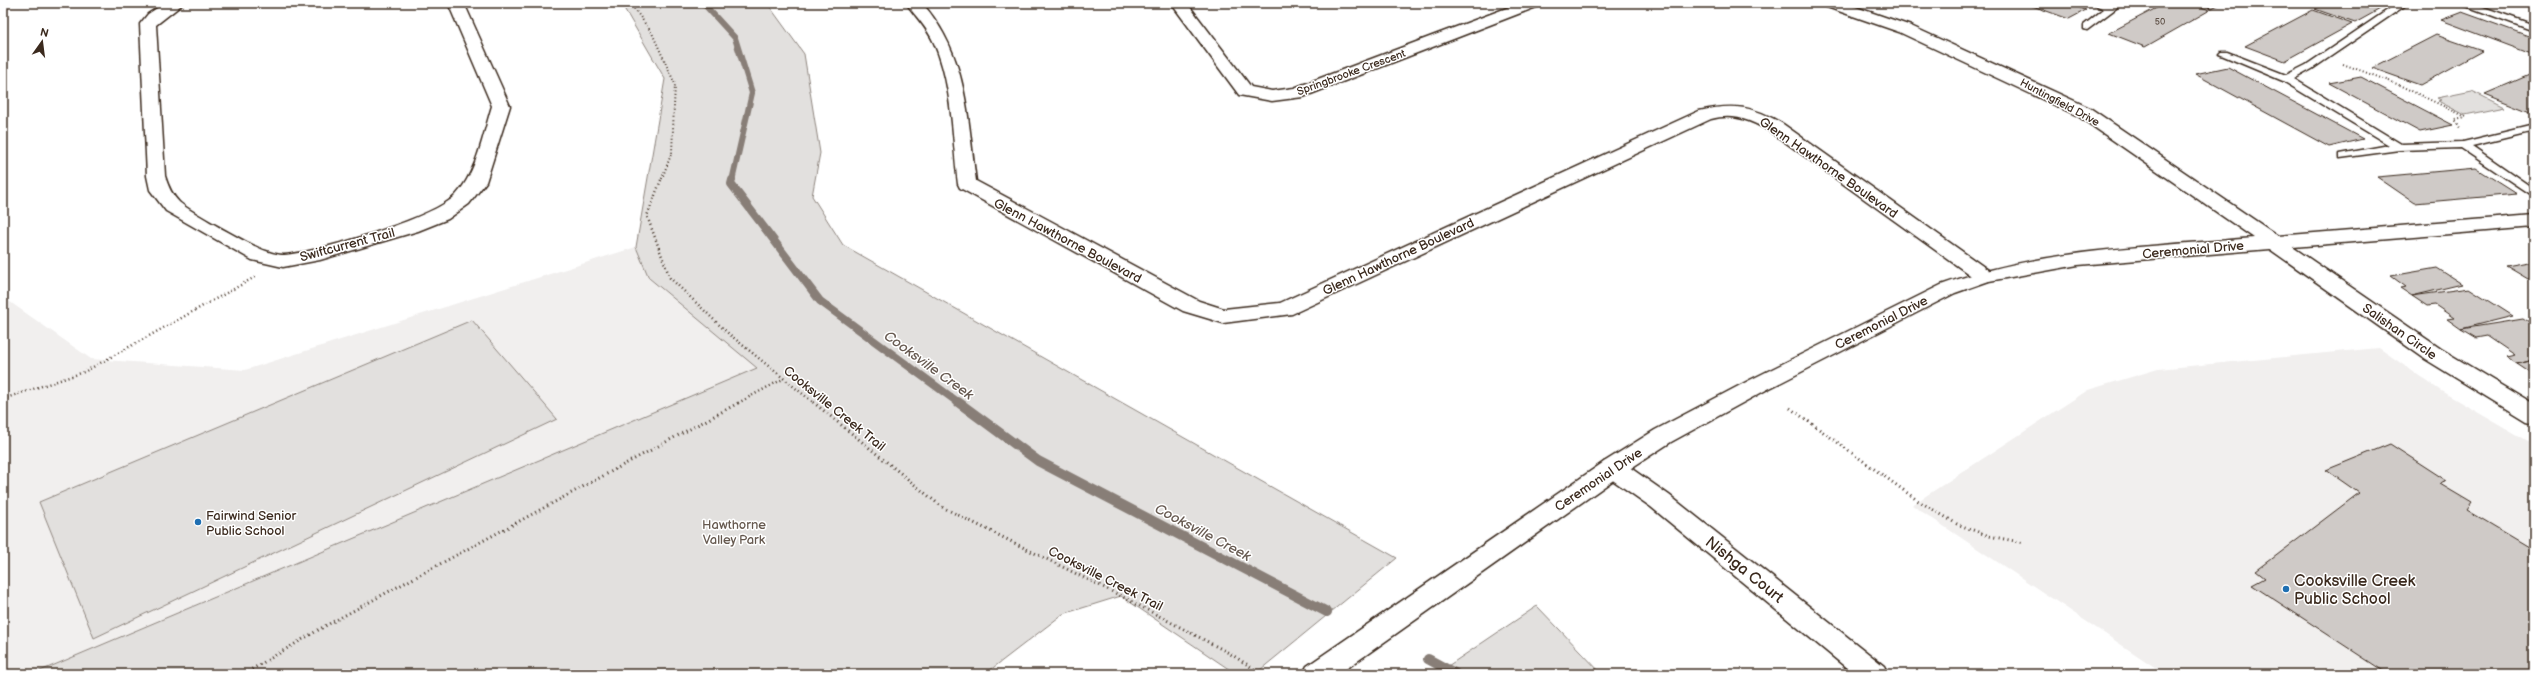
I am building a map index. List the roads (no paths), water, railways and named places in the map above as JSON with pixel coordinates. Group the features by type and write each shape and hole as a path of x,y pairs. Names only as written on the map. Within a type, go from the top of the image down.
{"street":[{"name":"Swiftcurrent Trail","path":"176,3 154,17 148,24 156,176 160,190 174,207 252,252 259,256 284,261 320,254 411,227 442,215 462,200 478,182 501,106 456,3"},
{"name":"Glenn Hawthorne Boulevard","path":"914,3 926,14 941,40 953,68 967,184 1192,306 1223,316 1284,309 1705,115 1726,109 1742,111 1777,128 1984,276"},
{"name":"Springbrooke Crescent","path":"1179,3 1245,91 1272,96 1297,93 1534,3"},
{"name":"Huntingfield Drive","path":"1829,3 1905,29 2047,93 2084,112 2271,242"},
{"name":"Ceremonial Drive","path":"1317,674 1612,468 1677,429 1915,304 1948,289 1984,276 2078,259 2534,221"},
{"name":"Salishan Circle","path":"2271,242 2455,369 2487,390 2534,415"},
{"name":"Nishga Court","path":"1612,468 1660,501 1874,674"}],"lane":[{"path":"2095,3 2109,8"},
{"path":"2087,27 2109,8 2118,3"},
{"path":"2287,79 2324,57 2404,3"},
{"path":"2463,3 2534,28"},
{"path":"2224,54 2287,79 2399,147"},
{"path":"2344,156 2399,147 2463,145 2534,128"},
{"path":"2463,145 2534,194"}],"waterway":[{"name":"Cooksville Creek","path":"703,3 735,38 752,93 732,181"},
{"name":"Cooksville Creek","path":"732,180 731,184 820,301 959,403"},
{"name":"Cooksville Creek","path":"958,402 1038,461 1327,612"},
{"name":"Cooksville Creek","path":"1428,659 1456,674"}],"place":[{"name":"Fairwind Senior Public School","path":"198,522"},
{"name":"Cooksville Creek Public School","path":"2286,589"}],"park label":[{"name":"Hawthorne Valley Park","path":"734,532"}]}
